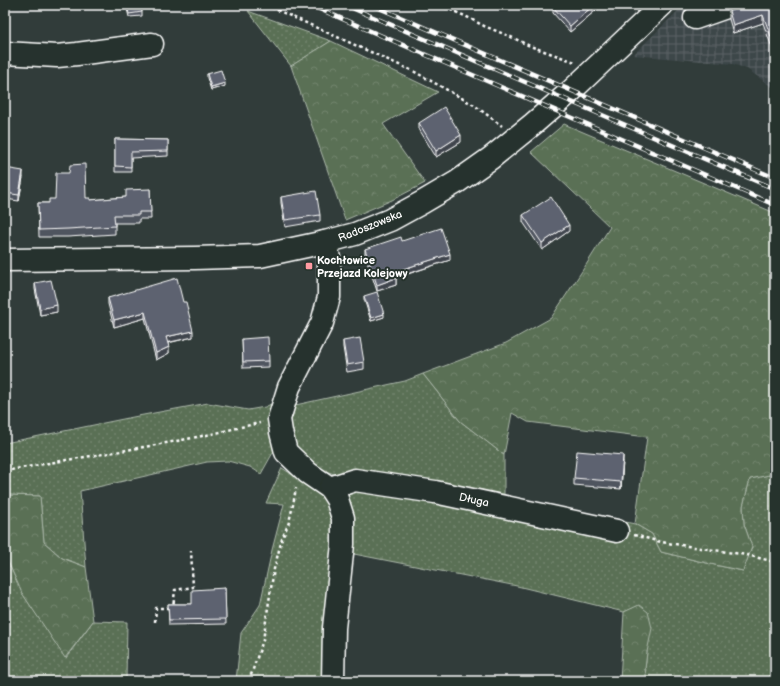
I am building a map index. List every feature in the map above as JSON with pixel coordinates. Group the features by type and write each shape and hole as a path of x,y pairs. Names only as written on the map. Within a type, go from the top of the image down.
{"street":[{"name":"Radoszowska","path":"5,260 232,258 260,256 355,234 390,220 423,202 457,182 491,158 533,124 662,5"},
{"path":"695,18 732,5"},
{"path":"5,53 57,56 152,44"},
{"path":"325,242 329,258 330,297 322,323 290,387 279,419 286,452 308,473 330,488 337,499 343,518 334,628 333,681"},
{"name":"Długa","path":"330,488 355,480 436,492 617,531"}],"path":[{"path":"266,5 415,72 474,105 516,138"},
{"path":"439,5 530,46 565,58 592,71"},
{"path":"5,470 61,462 79,457 123,451 199,437 279,419"},
{"path":"249,681 263,640 274,569 289,522 296,487"},
{"path":"617,531 661,542 746,555 775,562"},
{"path":"155,622 156,608 173,608 175,590 193,587 191,550"}],"shaded area":[{"path":"684,5 775,5 775,89 747,69 733,64 633,55"}],"green space":[{"path":"248,11 331,41 291,66"},
{"path":"331,41 438,92 383,124 425,183 392,200 345,220 291,66"},
{"path":"564,124 775,213 775,475 750,479 743,506 744,524 752,547 743,571 661,552 652,534 635,524 647,437 528,422 512,413 504,455 460,421 423,374 506,343 551,318 610,227 531,152"},
{"path":"423,374 460,421 504,455 504,497 635,524 652,534 661,552 743,571 752,547 744,524 743,506 750,479 774,474 775,681 647,681 645,669 647,652 639,606 624,612 517,586 354,554 350,521 337,475 320,469 299,456 288,423 291,406 405,381"},
{"path":"208,403 248,410 265,407 273,403 275,449 261,474 250,467 228,461 207,462 80,491 86,567 62,558 44,542 40,496 5,495 5,443"},
{"path":"282,468 318,491 334,515 327,681 236,681 241,633 260,605 284,504 266,503"},
{"path":"5,495 40,496 44,542 62,558 86,567 93,621 65,658 22,593 5,555"},
{"path":"5,555 22,593 66,658 93,621 127,622 126,681 5,681"},
{"path":"639,605 648,612 652,628 645,669 647,681 620,681 624,612"}],"building":[{"path":"127,5 141,5 142,12 129,14"},
{"path":"555,5 594,5 570,26 553,7"},
{"path":"741,5 775,5 774,45 763,15 733,25 729,11 736,9"},
{"path":"221,70 225,83 211,87 207,74"},
{"path":"444,107 461,135 436,151 419,123"},
{"path":"115,139 168,140 168,151 131,152 131,167 115,166"},
{"path":"85,164 86,198 90,198 90,200 126,197 126,190 150,189 151,212 139,212 139,215 114,215 115,226 39,230 38,203 49,203 49,199 55,199 56,173 69,173 70,165"},
{"path":"5,168 23,171 19,195 5,193"},
{"path":"316,191 320,215 285,220 281,197"},
{"path":"551,197 569,225 542,243 523,215"},
{"path":"441,228 450,254 394,272 396,278 377,285 365,249 401,237 402,241"},
{"path":"177,278 183,302 186,302 193,331 166,337 169,347 156,353 145,312 114,320 108,298"},
{"path":"51,280 57,305 40,309 35,283"},
{"path":"377,292 384,314 371,318 364,296"},
{"path":"268,337 269,361 243,362 242,339"},
{"path":"360,338 364,362 347,365 343,341"},
{"path":"577,451 623,455 621,482 574,478"},
{"path":"225,588 226,619 169,620 168,604 192,604 192,590"}],"railway":[{"path":"310,5 775,205"},
{"path":"345,5 775,189"},
{"path":"372,5 775,178"}],"place":[{"name":"Kochłowice Przejazd Kolejowy","path":"309,266"}]}
